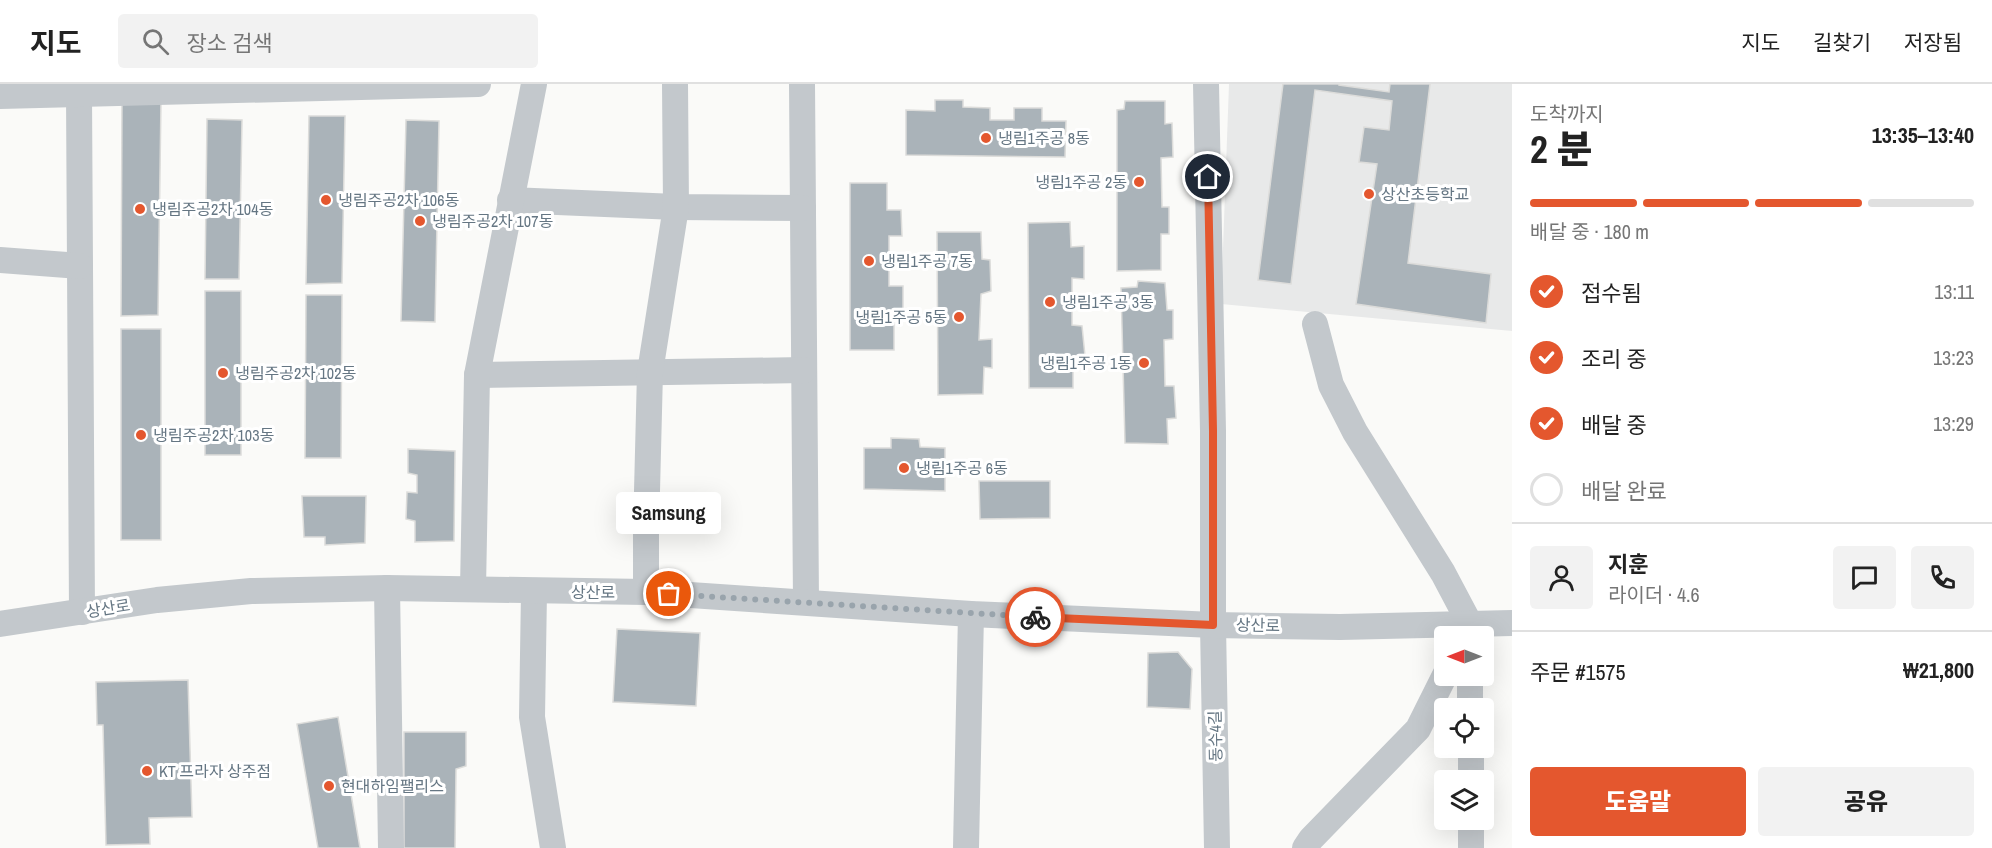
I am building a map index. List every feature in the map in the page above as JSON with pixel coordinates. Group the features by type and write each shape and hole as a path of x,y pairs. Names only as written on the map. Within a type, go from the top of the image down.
{"street":[{"path":"0,96 478,84"},
{"path":"473,589 477,375 534,84"},
{"path":"646,592 645,531 650,372 676,207 675,84"},
{"path":"802,84 806,602"},
{"name":"동수4길","path":"1206,84 1213,431 1216,848"},
{"path":"79,94 82,612"},
{"path":"510,200 676,207 803,208"},
{"path":"0,260 80,266"},
{"path":"1315,324 1331,385 1355,432 1443,573 1465,626"},
{"path":"477,375 804,370"},
{"path":"387,588 392,848"},
{"name":"상산로","path":"0,624 157,600 251,591 387,588 646,592 971,614 1213,625 1434,631"},
{"path":"534,592 532,717 553,848"},
{"path":"966,848 971,614"},
{"name":"상산로","path":"1494,627 1512,623"},
{"path":"1305,848 1311,838 1418,729 1439,686"},
{"path":"1471,830 1471,848"}],"shaded area":[{"name":"상산초등학교","path":"1229,84 1512,84 1512,331 1221,304"}],"building":[{"name":"상산초등학교","path":"1283,84 1339,84 1389,92 1390,84 1430,84 1408,263 1491,274 1486,323 1356,304 1377,164 1359,162 1364,127 1389,130 1392,101 1315,90 1291,284 1258,280"},
{"name":"냉림1주공 8동","path":"935,100 963,100 963,107 990,108 990,120 1014,120 1014,108 1042,108 1042,121 1066,121 1065,157 906,155 906,110 935,111"},
{"name":"냉림주공2차 104동","path":"161,101 158,315 121,316 122,102"},
{"name":"냉림1주공 2동","path":"1125,101 1165,101 1165,124 1172,123 1173,157 1161,158 1162,207 1169,207 1169,234 1161,234 1161,270 1117,271 1117,110 1124,109"},
{"name":"냉림주공2차 106동","path":"309,116 345,116 342,283 306,284"},
{"path":"207,119 242,120 239,279 205,279"},
{"name":"냉림주공2차 107동","path":"406,120 439,121 435,322 401,321"},
{"name":"냉림1주공 7동","path":"850,183 887,183 887,210 901,210 902,236 889,236 889,286 903,286 903,315 894,315 894,350 850,350"},
{"name":"냉림1주공 3동","path":"1070,222 1071,247 1084,246 1084,279 1072,278 1072,325 1082,326 1085,356 1073,356 1073,388 1029,388 1028,223"},
{"name":"냉림1주공 5동","path":"937,232 981,232 982,259 990,260 991,291 981,294 979,340 992,339 992,368 984,367 983,394 938,395"},
{"name":"냉림1주공 1동","path":"1138,281 1165,283 1167,310 1173,310 1173,339 1164,340 1165,386 1174,386 1176,418 1167,419 1168,444 1125,443 1121,288 1137,287"},
{"name":"냉림주공2차 102동","path":"205,291 241,291 241,455 205,455"},
{"path":"306,295 342,295 341,458 305,458"},
{"name":"냉림주공2차 103동","path":"121,329 161,329 161,540 121,540"},
{"name":"냉림1주공 6동","path":"891,438 919,439 920,447 945,448 945,491 864,489 864,448 891,448"},
{"path":"408,449 455,451 454,541 415,542 415,521 406,519 407,492 417,493 417,475 408,473"},
{"path":"979,481 1050,481 1050,518 980,519"},
{"path":"302,496 366,496 365,543 325,545 325,537 304,537"},
{"path":"617,629 700,633 696,706 613,702"},
{"path":"1178,652 1192,669 1190,709 1147,707 1148,653"},
{"name":"KT 프라자 상주점","path":"188,680 192,817 149,818 150,844 106,845 103,725 97,725 96,682"},
{"name":"현대하임팰리스","path":"338,717 360,848 318,848 297,724"},
{"path":"404,732 466,732 466,766 456,769 455,848 404,848"}],"way so far":[{"path":"669,594 1035,617"}],"place":[{"name":"냉림1주공 8동","path":"986,138"},
{"name":"냉림1주공 2동","path":"1139,182"},
{"name":"상산초등학교","path":"1369,194"},
{"name":"냉림주공2차 106동","path":"326,200"},
{"name":"냉림주공2차 104동","path":"140,209"},
{"name":"냉림주공2차 107동","path":"420,221"},
{"name":"냉림1주공 7동","path":"869,261"},
{"name":"냉림1주공 3동","path":"1050,302"},
{"name":"냉림1주공 5동","path":"959,317"},
{"name":"냉림1주공 1동","path":"1144,363"},
{"name":"냉림주공2차 102동","path":"223,373"},
{"name":"냉림주공2차 103동","path":"141,435"},
{"name":"냉림1주공 6동","path":"904,468"},
{"name":"Samsung","path":"669,594"},
{"name":"KT 프라자 상주점","path":"147,771"},
{"name":"현대하임팰리스","path":"329,786"}],"route":[{"path":"1035,617 1213,625 1213,431 1208,177"}]}
